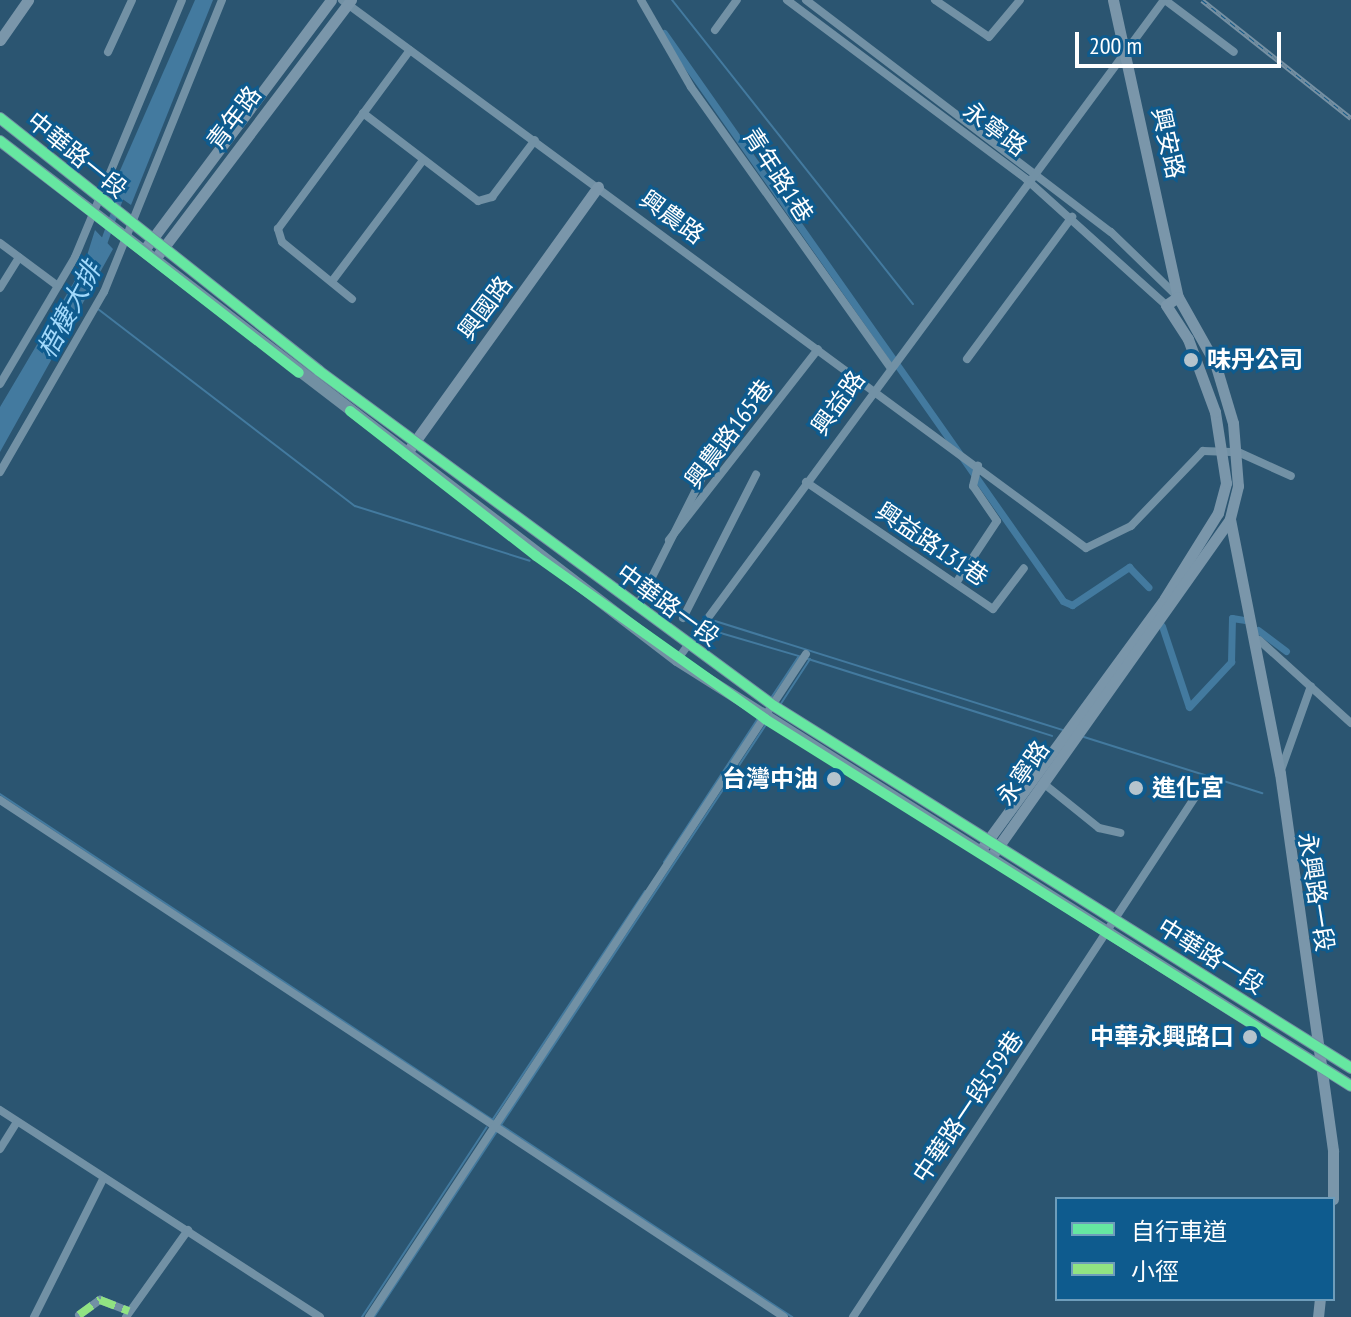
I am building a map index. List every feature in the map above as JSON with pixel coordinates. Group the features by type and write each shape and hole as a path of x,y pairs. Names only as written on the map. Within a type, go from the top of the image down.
{"main road":[{"name":"中華路一段","path":"0,118 161,251 637,608 774,706 995,840 1351,1068"},
{"name":"中華路一段","path":"0,141 122,239 677,660 765,719 1351,1086"}],"street":[{"path":"0,40 4,25 28,0"},
{"path":"108,52 132,0"},
{"path":"0,384 95,218 182,0"},
{"path":"0,472 104,292 122,239 222,0"},
{"name":"青年路","path":"141,253 331,0"},
{"name":"青年路1巷","path":"641,0 691,87 890,367"},
{"path":"715,30 737,0"},
{"name":"永寧路","path":"787,0 1026,179 1072,217 1166,305"},
{"name":"永寧路","path":"806,0 1132,249 1178,297"},
{"path":"935,0 989,37 1020,0"},
{"name":"興安路","path":"1113,0 1178,297 1215,363 1238,452 1230,519 1259,640"},
{"path":"1165,0 1234,52"},
{"name":"興益路","path":"677,660 1026,179 1165,0"},
{"name":"青年路","path":"153,262 347,1"},
{"name":"興農路","path":"347,1 1086,548 1131,526 1187,461 1221,449"},
{"path":"352,299 333,280 282,242 278,229 410,50"},
{"path":"363,113 423,160 485,202 535,140"},
{"path":"333,280 423,160"},
{"name":"興國路","path":"406,454 598,187"},
{"path":"967,359 1072,217"},
{"path":"0,243 58,286"},
{"path":"0,288 19,257"},
{"path":"1178,297 1166,305 1208,390 1226,483 1218,513 1230,519"},
{"name":"興農路165巷","path":"669,540 818,349"},
{"path":"1221,449 1238,452 1291,476"},
{"path":"637,608 716,450"},
{"path":"956,583 997,521 973,486 978,466"},
{"path":"683,618 756,475"},
{"name":"興益路131巷","path":"806,482 993,609 1024,568"},
{"name":"永寧路","path":"986,855 1165,598 1218,513"},
{"name":"永寧路","path":"995,840 1043,783 1230,519"},
{"path":"1259,640 1351,723"},
{"name":"永興路一段","path":"1259,640 1320,1067 1333,1197"},
{"path":"369,1317 806,654"},
{"path":"1280,773 1311,686"},
{"name":"中華路一段559巷","path":"853,1317 1109,933 1207,779"},
{"path":"1043,783 1099,828 1120,833"},
{"path":"0,800 784,1317"},
{"path":"0,1110 320,1317"},
{"path":"0,1149 17,1122"},
{"path":"34,1317 65,1244 103,1179"},
{"path":"79,1315 100,1300 128,1314 188,1230"}],"water":[{"path":"195,0 213,0 131,205 111,191"},
{"path":"95,230 113,249 0,452 0,407 84,265"}],"waterway":[{"path":"672,0 913,304"},
{"path":"664,33 1063,601 1072,605 1129,567 1148,587"},
{"name":"梧棲大排","path":"101,249 122,190"},
{"path":"98,309 355,506 530,561"},
{"path":"1162,626 1189,707 1231,662 1232,618 1244,620"},
{"path":"715,621 1062,730"},
{"path":"707,629 799,656"},
{"path":"1258,630 1286,651"},
{"path":"771,698 799,656"},
{"path":"805,658 1052,736"},
{"path":"780,705 810,659"},
{"path":"664,862 759,717"},
{"path":"501,1125 767,723"},
{"path":"1084,737 1262,793"},
{"path":"0,794 496,1122"},
{"path":"493,1119 645,891"},
{"path":"501,1125 792,1317"},
{"path":"362,1317 487,1127"},
{"path":"374,1317 498,1130"}],"railway":[{"path":"1202,0 1351,118"}],"marked path":[{"path":"79,1315 100,1300 129,1311"}],"cycle path":[{"path":"0,118 319,371 774,706 1351,1068"},
{"path":"0,141 299,373"},
{"path":"350,411 536,556 765,719 1351,1086"}],"place":[{"name":"味丹公司","path":"1191,360"},
{"name":"台灣中油","path":"834,779"},
{"name":"進化宮","path":"1136,788"},
{"name":"中華永興路口","path":"1250,1037"}]}
